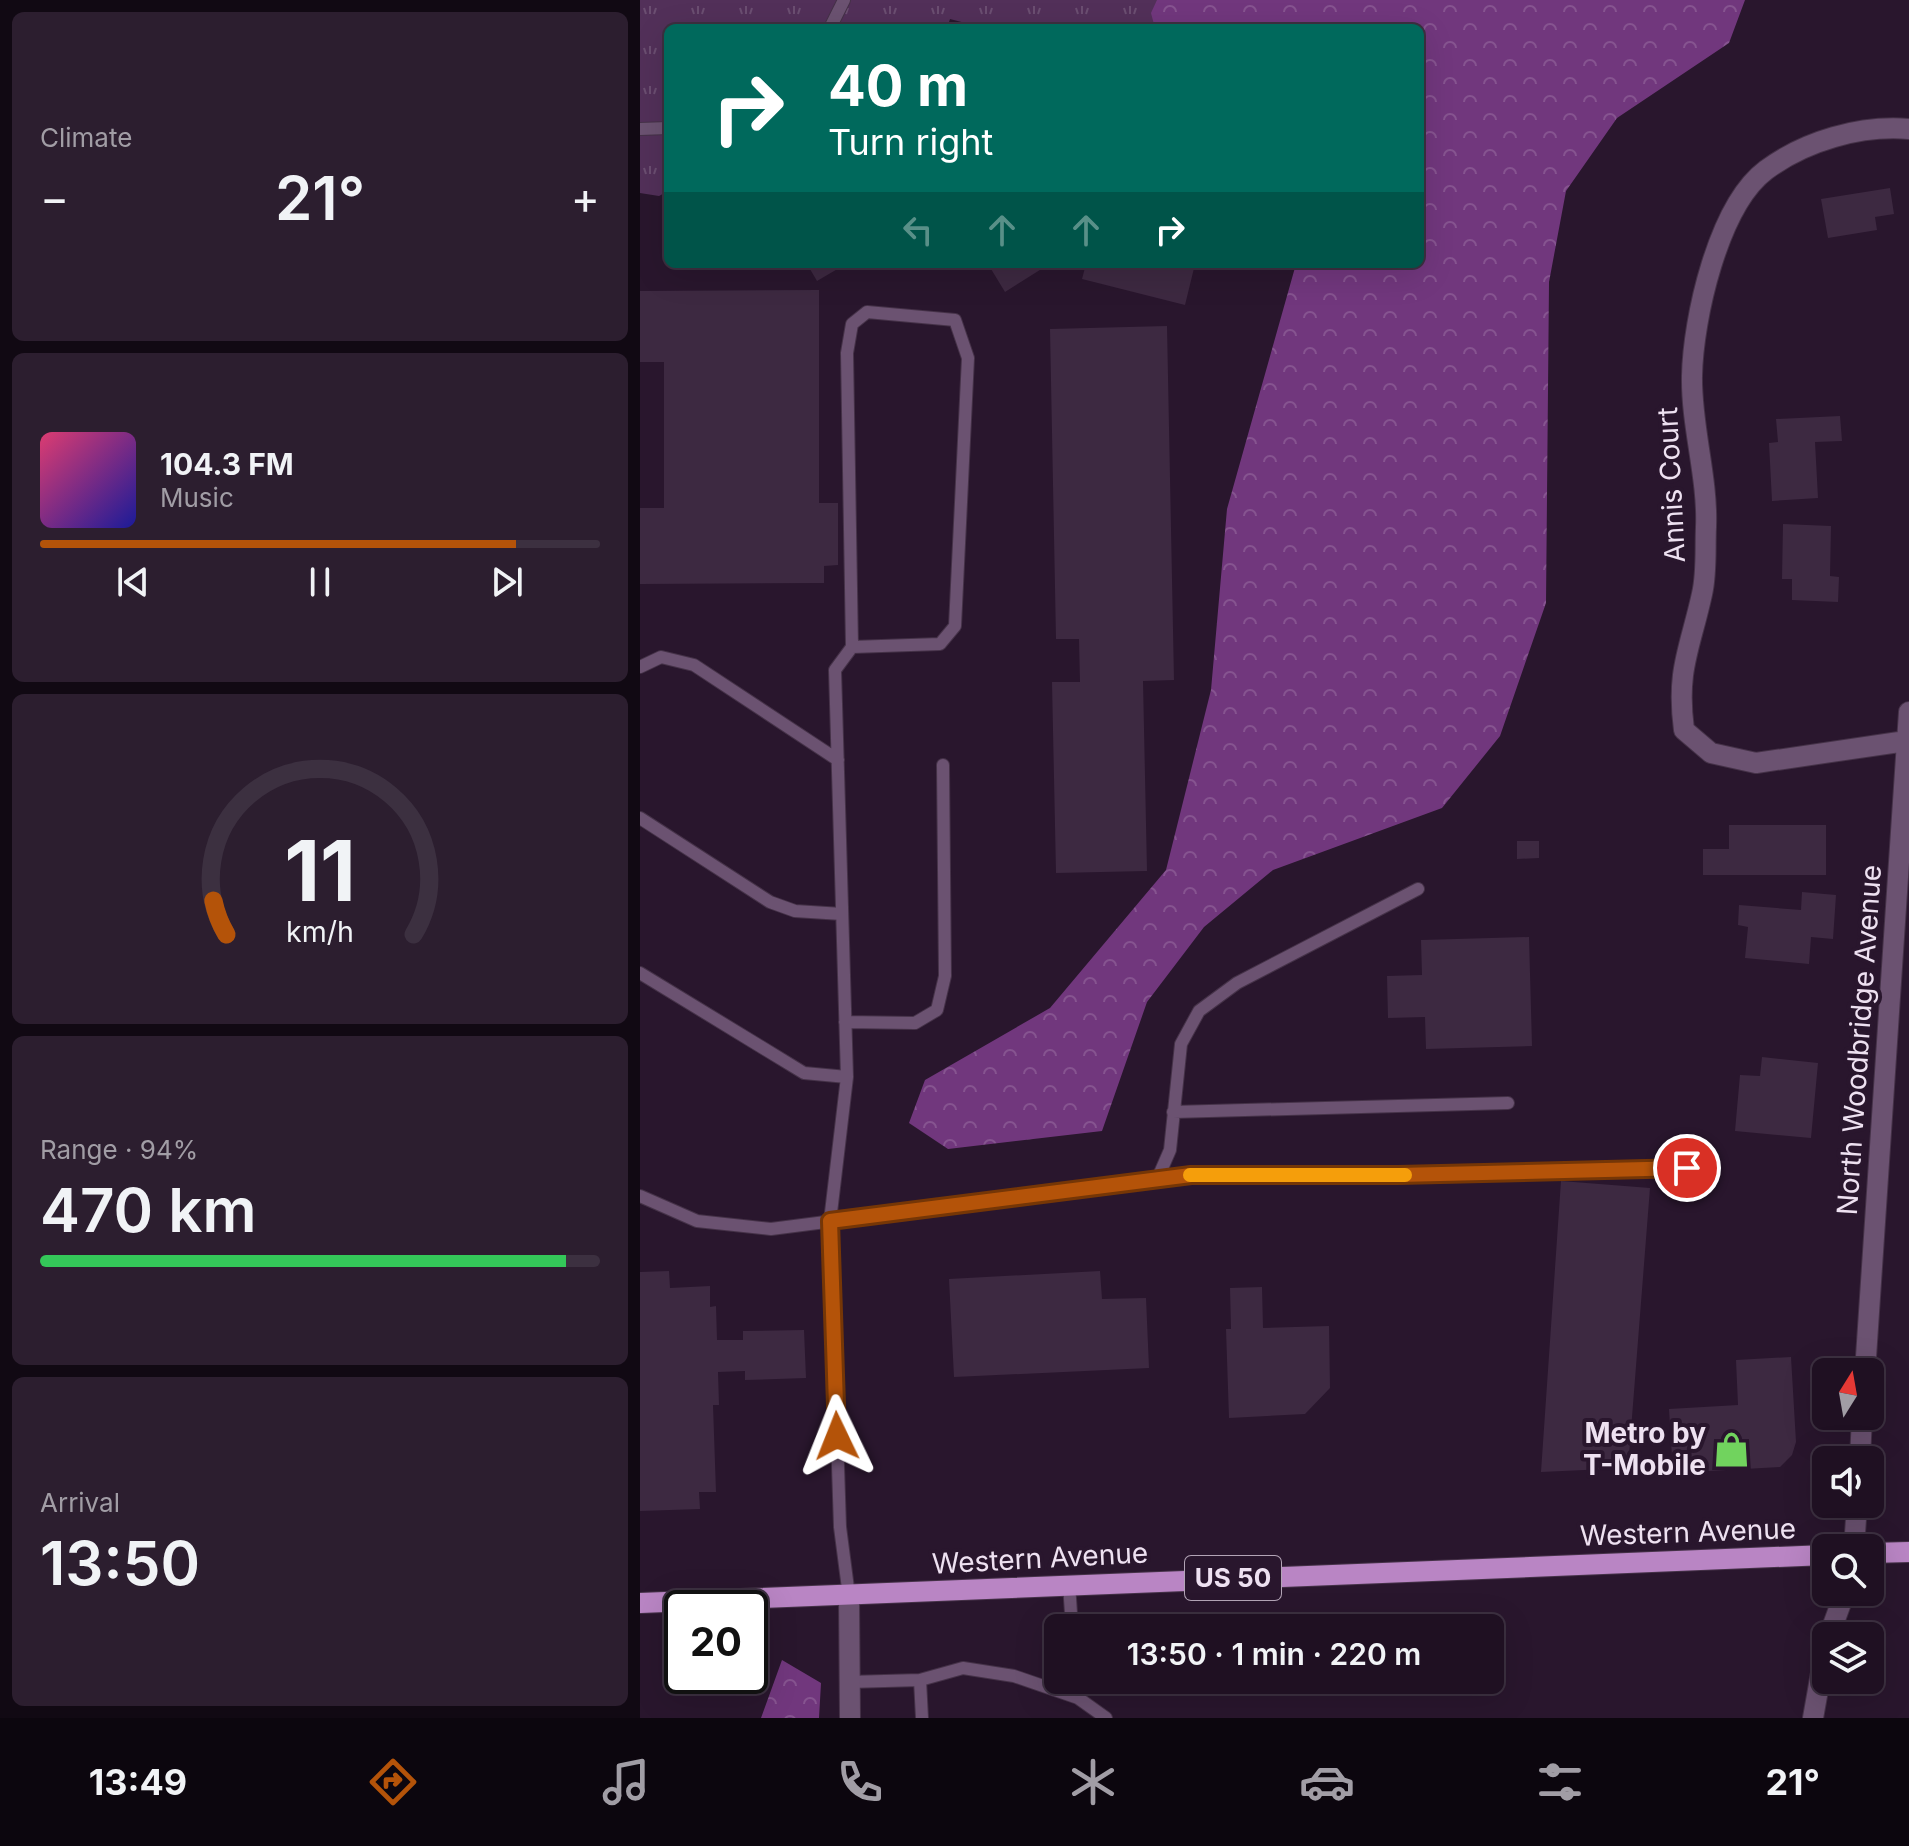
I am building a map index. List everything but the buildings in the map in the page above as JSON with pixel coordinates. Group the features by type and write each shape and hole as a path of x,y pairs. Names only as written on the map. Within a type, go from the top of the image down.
{"main road":[{"path":"1884,1553 1909,1552"},
{"name":"Western Avenue","path":"640,1603 1812,1556"}],"street":[{"name":"Annis Court","path":"1906,741 1756,763 1741,760 1711,753 1684,730 1679,692 1687,647 1703,591 1706,520 1692,376 1703,283 1736,209 1765,171 1828,137 1909,129"},
{"name":"North Woodbridge Avenue","path":"1866,1358 1909,712"},
{"path":"849,1596 850,1718"},
{"path":"1813,1718 1817,1694"}],"lane":[{"path":"832,24 844,0"},
{"path":"640,129 664,128"},
{"path":"849,1596 840,1527 830,1221 847,1077 835,670 852,647 847,353 852,324 867,312 955,320 968,358 955,626 940,644 852,647"},
{"path":"640,667 661,657 694,665 838,760"},
{"path":"845,1022 915,1023 937,1010 945,976 943,765"},
{"path":"640,818 770,902 795,911 842,914"},
{"path":"1157,1180 1170,1150 1181,1044 1199,1011 1237,983 1418,889"},
{"path":"640,973 804,1073 847,1077"},
{"path":"1173,1112 1508,1103"},
{"path":"640,1196 697,1221 771,1229 1191,1175 1398,1175 1687,1168"},
{"path":"1069,1584 1071,1614"},
{"path":"849,1682 920,1680 963,1668 1014,1676 1078,1698 1106,1718"},
{"path":"920,1680 922,1718"},
{"path":"1078,1694 1078,1698"}],"green space":[{"path":"640,0 1179,0 1163,24 969,24 950,19 948,24 664,24 664,193 659,196 640,193"},
{"path":"1157,0 1745,0 1729,43 1617,118 1566,191 1549,282 1546,603 1500,736 1442,808 1273,870 1204,927 1147,1002 1102,1131 948,1149 909,1123 925,1080 1050,1008 1166,870 1211,690 1227,509 1295,268 1424,268 1424,24 1154,24 1151,13"},
{"path":"782,1660 821,1683 819,1718 761,1718"}],"slow traffic":[{"path":"1190,1175 1405,1175"}],"place":[{"name":"Metro by T-Mobile","path":"1732,1449"}],"route":[{"path":"837,1436 830,1221 1191,1175 1398,1175 1687,1168"}]}
